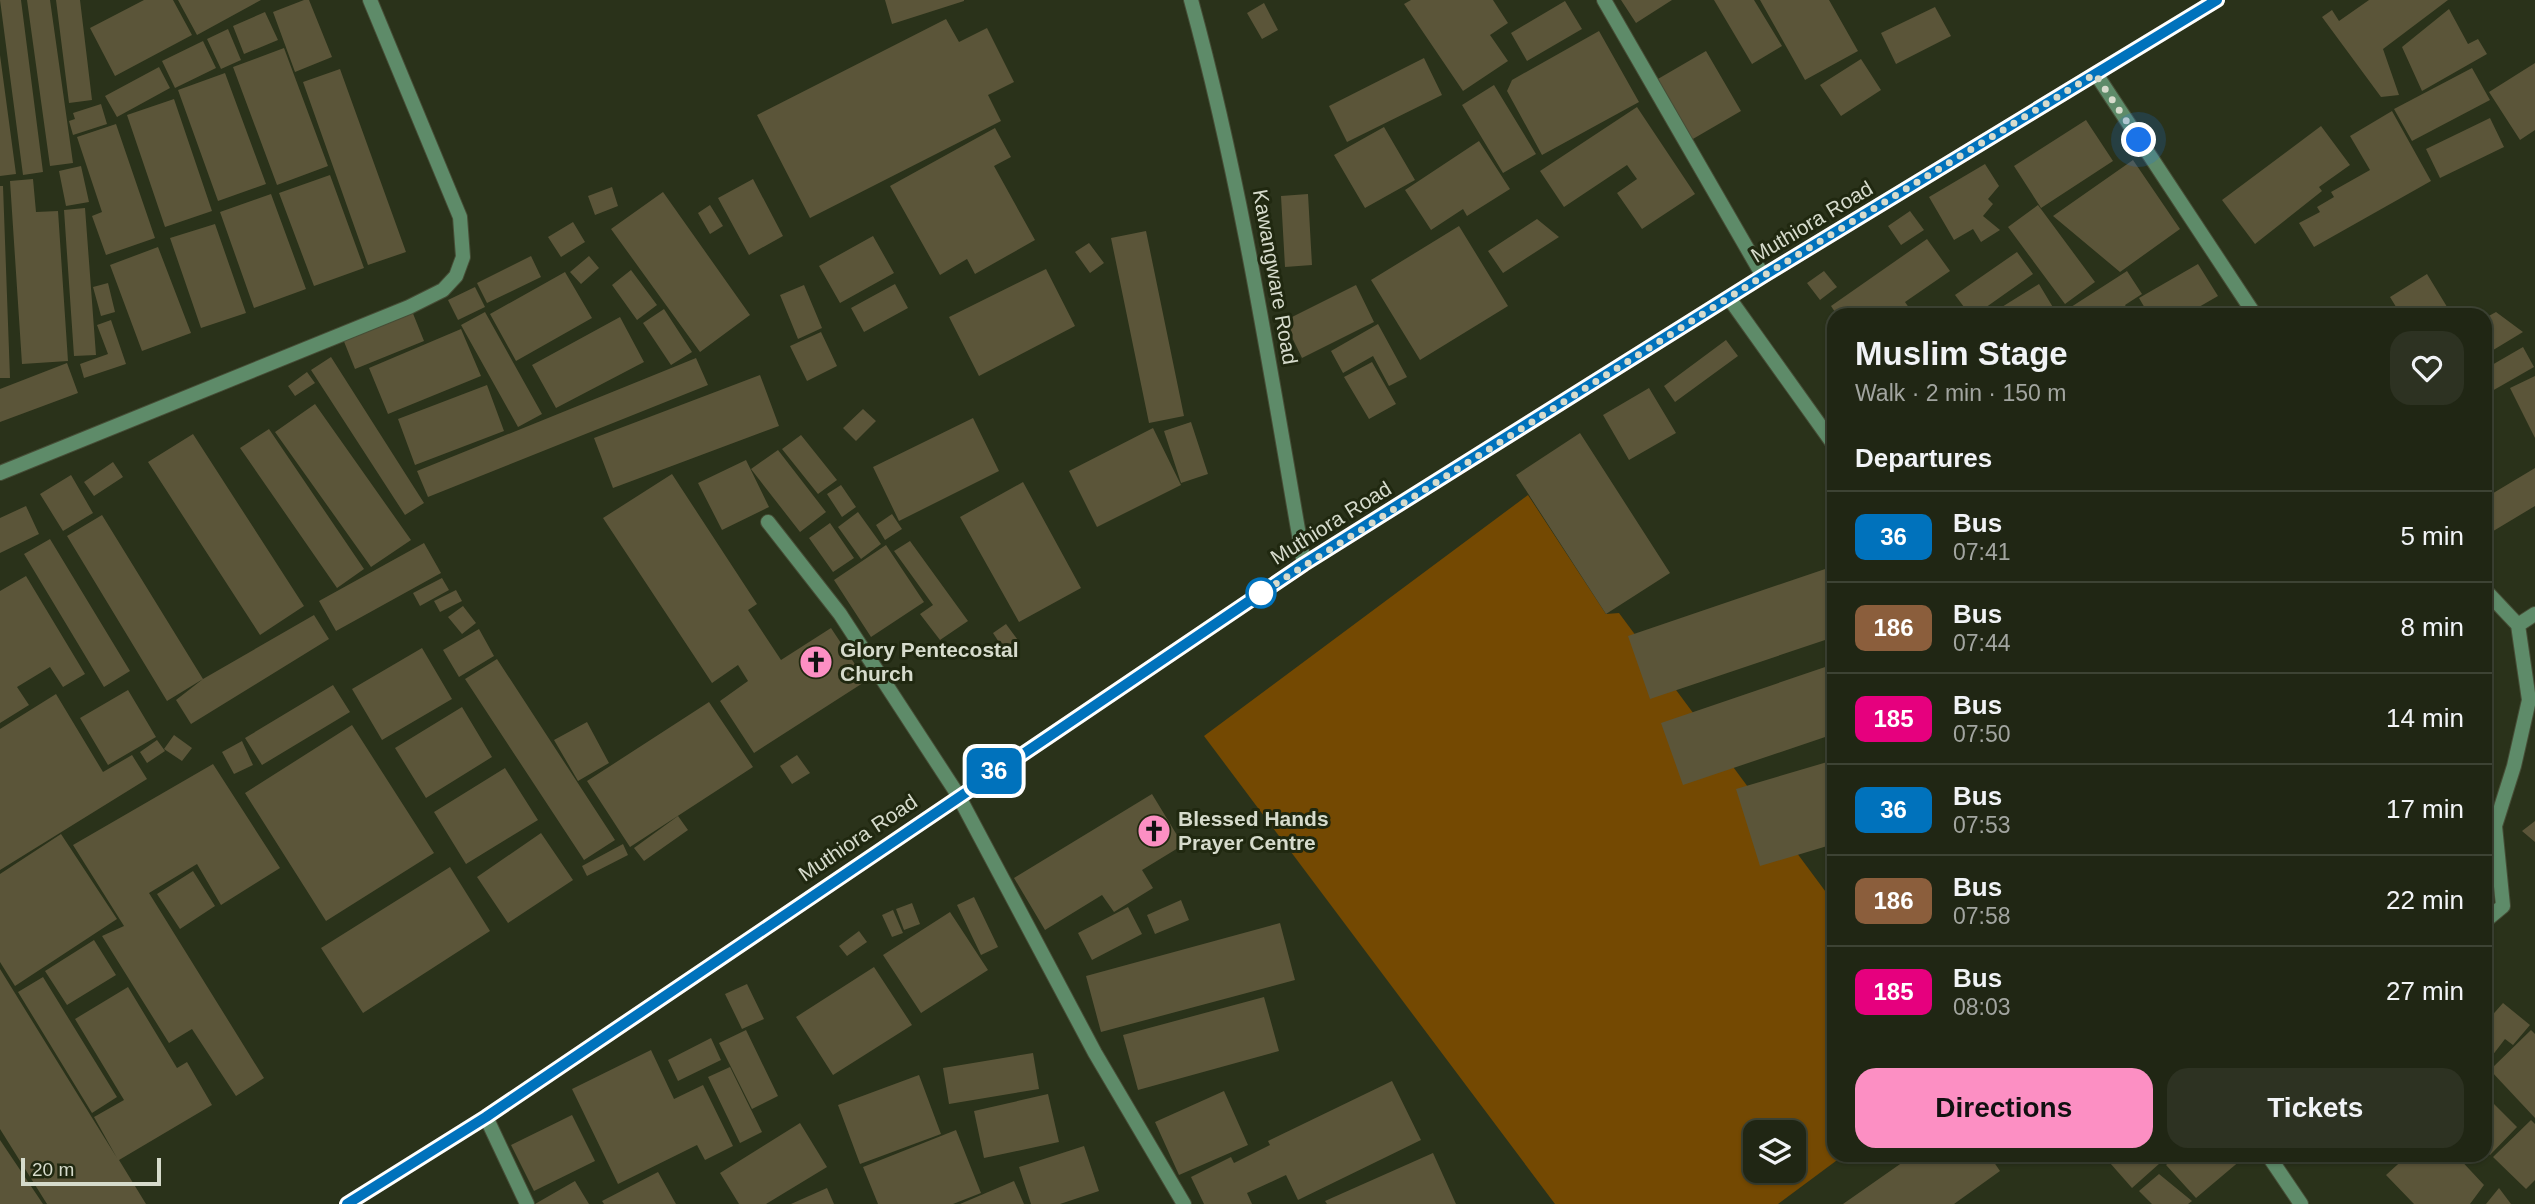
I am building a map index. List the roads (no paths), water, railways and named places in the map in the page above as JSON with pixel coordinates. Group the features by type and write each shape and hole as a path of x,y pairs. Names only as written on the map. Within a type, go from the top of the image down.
{"street":[{"path":"0,473 409,307 443,290 456,276 463,257 460,217 370,0"},
{"name":"Kawangware Road","path":"1191,0 1217,94 1243,210 1304,564"},
{"path":"1604,0 1763,276"},
{"name":"Muthiora Road","path":"347,1204 486,1117 958,795 1304,564 1763,276 2217,0"},
{"path":"2095,74 2250,308"},
{"path":"1729,298 1827,435"},
{"path":"768,522 841,614 958,795 1095,1053 1184,1204"},
{"path":"2492,597 2518,625 2529,700 2514,766 2494,825 2503,906 2492,915"},
{"path":"2518,625 2535,614"},
{"path":"486,1117 527,1204"},
{"path":"2273,1162 2301,1204"}],"place":[{"name":"Glory Pentecostal Church","path":"816,662"},
{"name":"Blessed Hands Prayer Centre","path":"1154,831"}]}
